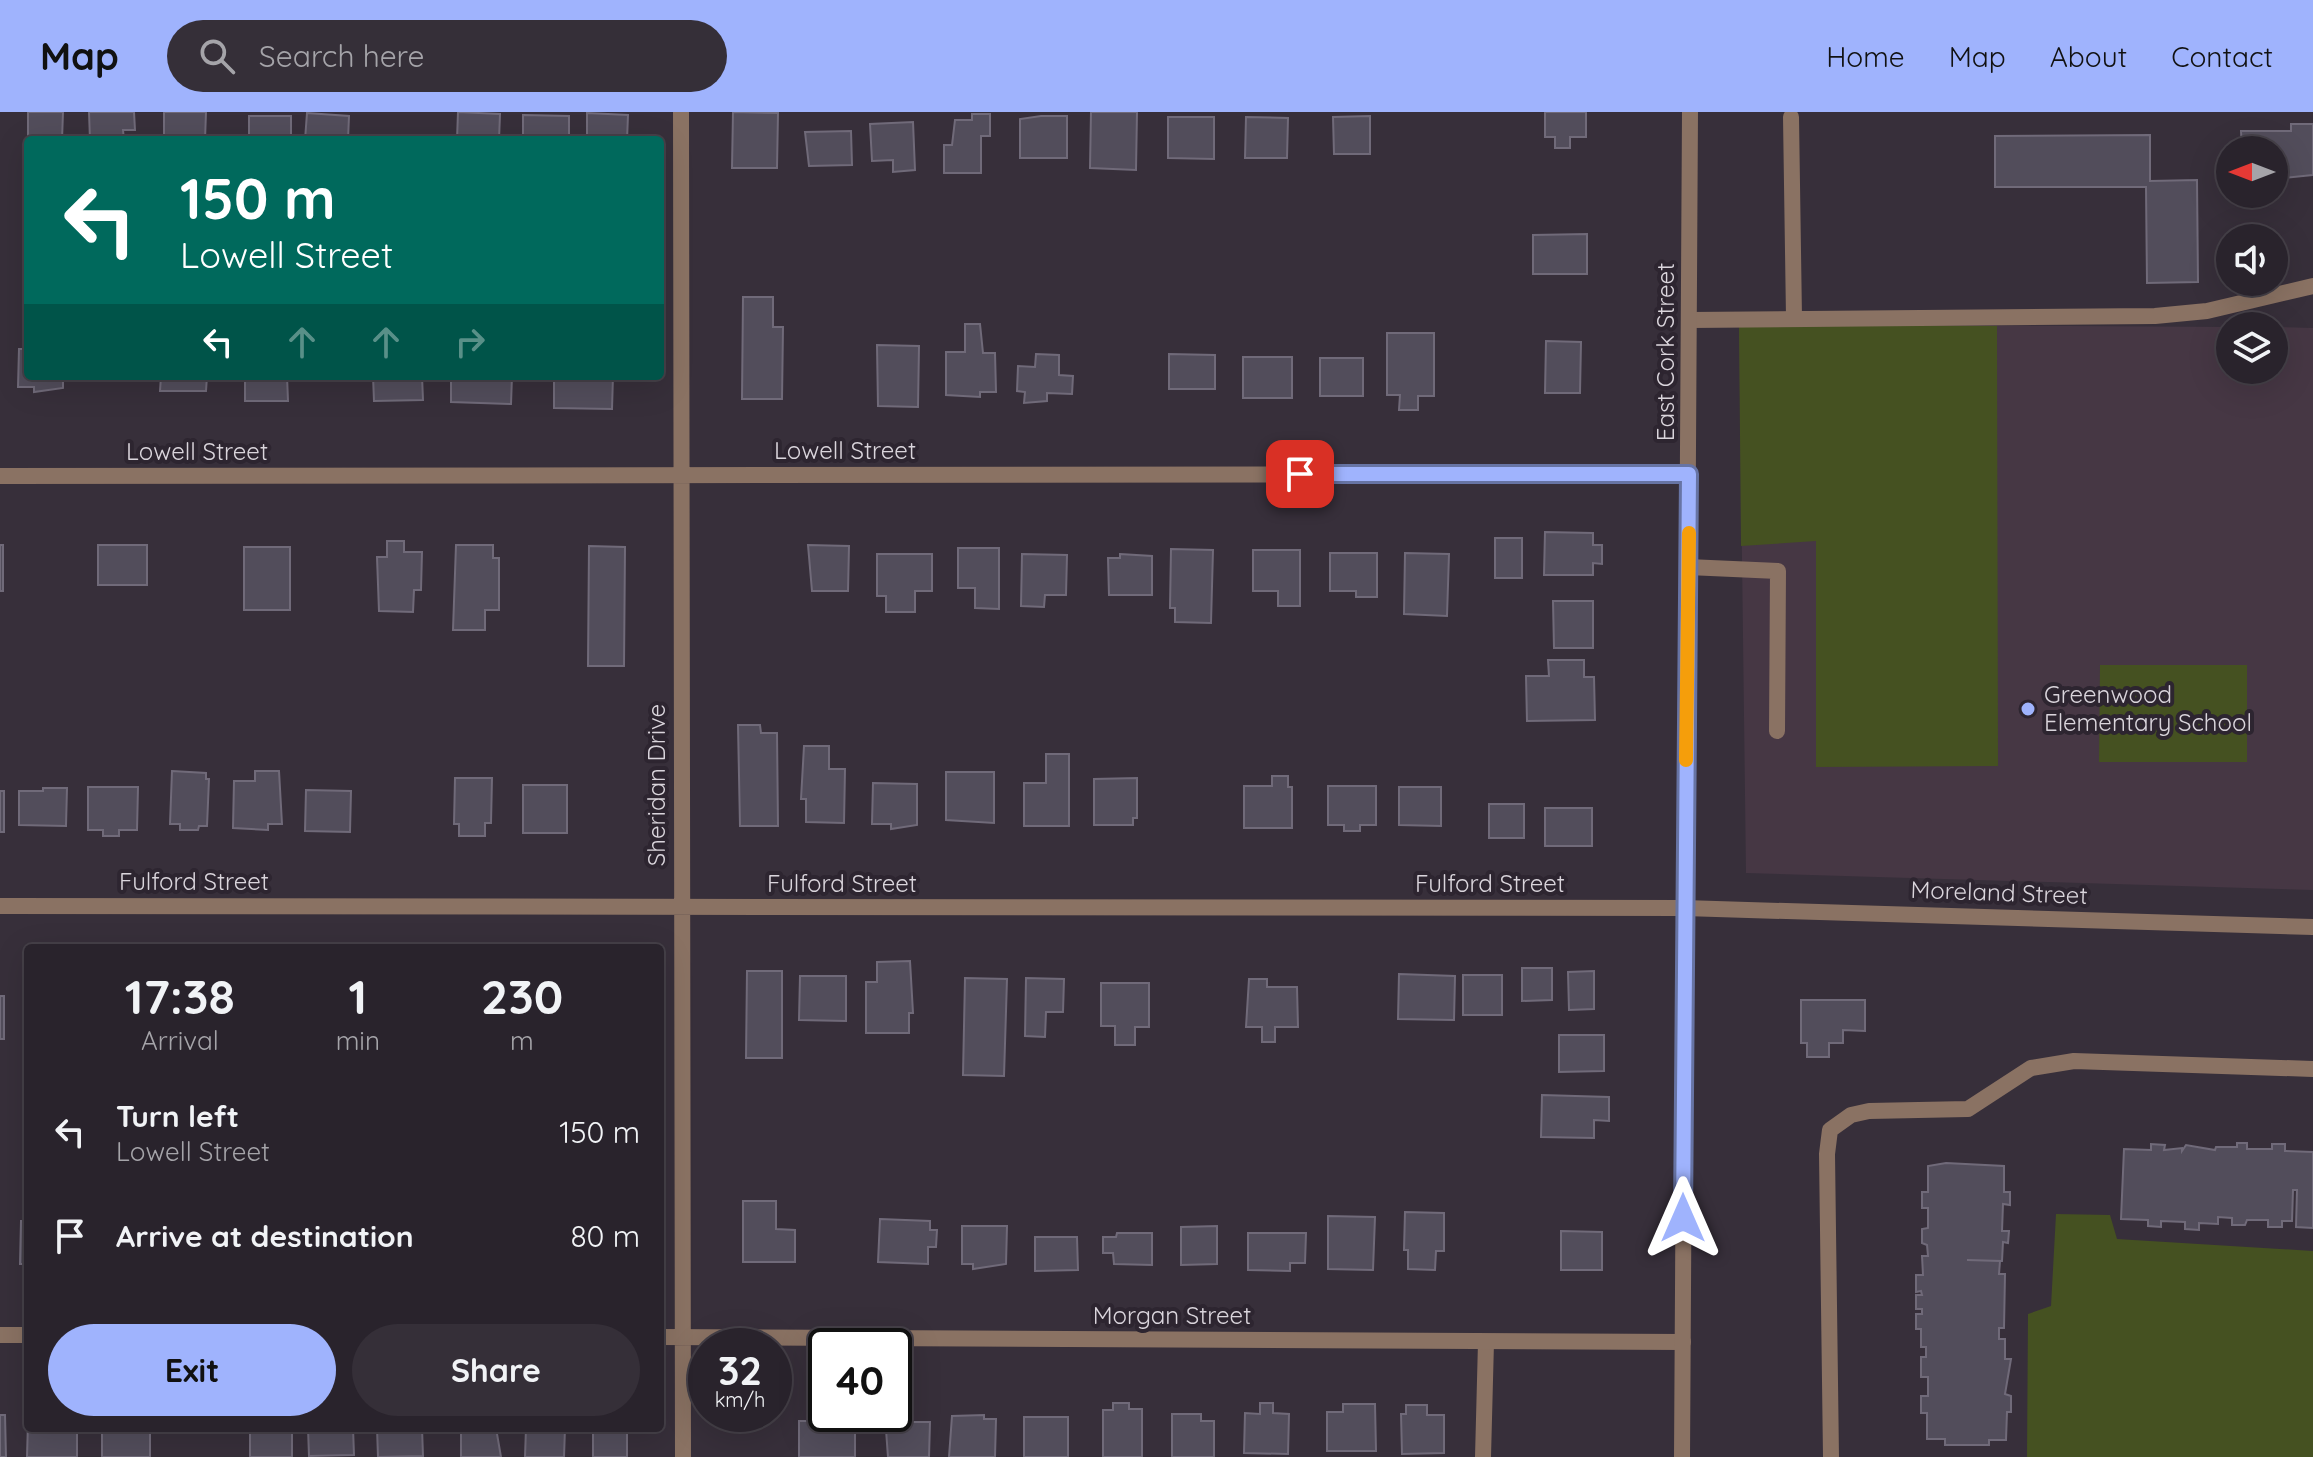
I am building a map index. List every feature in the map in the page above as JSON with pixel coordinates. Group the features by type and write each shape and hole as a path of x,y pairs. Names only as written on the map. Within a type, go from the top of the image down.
{"street":[{"name":"Sheridan Drive","path":"681,112 683,1457"},
{"name":"East Cork Street","path":"1682,1457 1690,112"},
{"path":"1791,117 1794,318"},
{"path":"1690,320 2155,316 2207,311 2313,286"},
{"name":"Lowell Street","path":"0,476 1689,474"},
{"path":"1688,567 1778,571 1777,731"},
{"name":"Fulford Street","path":"0,906 1684,908"},
{"name":"Moreland Street","path":"1684,908 2313,927"},
{"path":"1831,1457 1827,1154 1830,1130 1838,1122 1869,1111 1968,1109 2014,1075 2044,1064 2074,1061 2313,1069"},
{"path":"0,1335 24,1335"},
{"name":"Morgan Street","path":"664,1337 1683,1342"},
{"path":"1483,1457 1486,1342"}],"shaded area":[{"name":"Greenwood Elementary School","path":"1739,324 2216,327 2216,384 2288,384 2288,327 2313,328 2313,890 1746,873"}],"green space":[{"path":"1739,324 1997,326 1998,766 1816,767 1816,541 1741,546"},
{"path":"2100,665 2247,665 2247,762 2099,762"},
{"path":"2056,1214 2110,1215 2117,1239 2313,1251 2313,1457 2027,1457 2028,1314 2051,1306"}],"building":[{"path":"28,112 63,112 62,136 28,136"},
{"path":"89,112 134,112 135,130 123,130 124,136 90,136"},
{"path":"164,112 206,112 205,136 164,136"},
{"path":"458,112 500,114 499,136 457,136"},
{"path":"733,112 778,113 777,168 732,168"},
{"path":"1091,112 1137,112 1136,170 1090,168"},
{"path":"1545,112 1586,112 1586,137 1570,137 1570,148 1555,148 1555,137 1545,137"},
{"path":"307,113 349,116 348,136 305,136"},
{"path":"587,113 628,115 627,136 587,136"},
{"path":"972,114 990,114 990,136 981,136 981,173 944,173 944,145 952,145 955,120 972,120"},
{"path":"523,115 569,116 569,136 523,136"},
{"path":"249,116 291,116 291,136 249,136"},
{"path":"1067,116 1067,158 1020,158 1020,119"},
{"path":"1370,116 1370,154 1334,154 1333,117"},
{"path":"1168,117 1214,117 1214,159 1168,158"},
{"path":"1246,117 1288,118 1287,158 1245,158"},
{"path":"913,122 915,170 893,172 893,160 872,161 870,124"},
{"path":"2291,124 2313,124 2313,175 2288,178 2288,136 2241,136 2241,131 2291,131"},
{"path":"851,131 852,165 809,166 805,132"},
{"path":"2150,135 2150,181 2197,180 2198,282 2147,283 2146,187 1995,187 1995,136"},
{"path":"1587,234 1587,274 1533,274 1533,235"},
{"path":"743,297 773,297 773,327 783,327 782,399 742,399"},
{"path":"965,324 980,324 983,353 995,353 996,392 980,392 980,397 946,395 946,352 965,352"},
{"path":"1387,333 1434,333 1434,396 1418,396 1418,410 1399,410 1400,395 1387,395"},
{"path":"1546,341 1581,342 1580,393 1545,393"},
{"path":"877,345 919,346 918,407 878,406"},
{"path":"19,349 24,349 24,380 63,380 63,388 34,392 34,387 18,387"},
{"path":"1036,354 1059,355 1059,375 1073,376 1072,394 1047,393 1047,401 1024,403 1025,392 1017,391 1018,366 1035,367"},
{"path":"1169,354 1215,355 1215,389 1169,389"},
{"path":"1243,357 1292,357 1292,398 1243,398"},
{"path":"1320,358 1363,358 1363,396 1320,396"},
{"path":"161,380 207,380 206,391 160,391"},
{"path":"245,380 287,380 288,401 245,401"},
{"path":"373,380 422,380 423,400 374,401"},
{"path":"451,380 512,380 511,404 451,402"},
{"path":"554,380 613,380 612,409 554,408"},
{"path":"1545,532 1593,533 1593,545 1602,545 1602,564 1593,563 1593,575 1544,575"},
{"path":"1495,538 1522,538 1522,578 1495,578"},
{"path":"387,541 404,541 404,552 422,552 421,590 414,590 413,612 379,611 377,557 387,557"},
{"path":"0,545 3,545 3,591 0,591"},
{"path":"98,545 147,545 147,585 98,585"},
{"path":"456,545 493,545 493,558 499,558 499,610 485,610 485,630 453,630"},
{"path":"808,545 849,546 848,591 812,591"},
{"path":"589,546 625,547 624,666 588,666"},
{"path":"244,547 290,547 290,610 244,610"},
{"path":"958,548 999,548 999,609 975,608 975,588 958,588"},
{"path":"1171,549 1213,550 1211,623 1175,622 1175,608 1170,608"},
{"path":"1253,550 1300,550 1300,606 1278,606 1278,591 1253,591"},
{"path":"1330,553 1377,553 1377,597 1356,597 1356,591 1330,591"},
{"path":"1405,553 1449,554 1447,616 1404,614"},
{"path":"877,554 932,554 932,591 915,591 915,612 886,612 886,596 877,596"},
{"path":"1022,554 1067,555 1066,595 1045,595 1044,607 1021,606"},
{"path":"1120,554 1152,556 1152,595 1109,595 1108,558 1120,558"},
{"path":"1553,601 1593,601 1593,648 1554,648"},
{"path":"1548,660 1584,660 1584,677 1594,677 1595,720 1527,721 1526,676 1549,676"},
{"path":"738,725 760,725 761,733 777,733 778,826 740,826"},
{"path":"804,746 829,746 829,769 845,769 844,823 806,822 806,799 801,799"},
{"path":"1046,754 1069,754 1069,826 1024,826 1024,783 1046,783"},
{"path":"172,771 206,773 206,779 209,779 207,826 199,826 198,830 180,830 180,824 170,824"},
{"path":"255,771 279,771 282,824 268,824 268,830 233,828 234,781 255,781"},
{"path":"946,772 994,772 994,823 946,820"},
{"path":"1272,776 1288,776 1288,787 1292,787 1292,828 1244,828 1244,786 1272,786"},
{"path":"455,778 492,778 491,823 485,823 485,836 459,836 459,824 454,824"},
{"path":"1137,778 1137,818 1133,818 1133,825 1094,825 1094,779"},
{"path":"873,783 917,784 917,825 891,829 891,824 872,824"},
{"path":"523,785 567,785 567,833 523,833"},
{"path":"1328,786 1376,786 1376,825 1360,825 1360,831 1344,831 1344,825 1328,825"},
{"path":"88,787 138,787 137,830 119,830 119,836 103,836 103,830 88,830"},
{"path":"1399,787 1441,787 1441,826 1399,825"},
{"path":"43,788 67,788 66,826 19,825 19,791 43,791"},
{"path":"306,790 351,791 350,832 305,831"},
{"path":"0,791 4,791 4,832 0,832"},
{"path":"1489,804 1524,804 1524,838 1489,838"},
{"path":"1545,808 1592,808 1592,846 1545,846"},
{"path":"910,961 913,1013 909,1013 909,1033 866,1033 866,982 877,982 877,962"},
{"path":"1522,968 1552,968 1552,1000 1522,1001"},
{"path":"747,971 782,971 782,1058 746,1058"},
{"path":"1594,971 1594,1009 1569,1010 1568,972"},
{"path":"1399,974 1455,976 1454,1020 1398,1019"},
{"path":"1463,975 1502,975 1502,1015 1463,1015"},
{"path":"800,976 846,976 846,1021 799,1020"},
{"path":"965,978 1007,979 1004,1076 963,1075"},
{"path":"1026,978 1064,979 1063,1012 1046,1012 1045,1037 1025,1036"},
{"path":"1249,979 1267,979 1267,987 1297,987 1298,1027 1275,1027 1275,1042 1262,1042 1262,1027 1246,1027"},
{"path":"1101,983 1149,983 1149,1027 1135,1027 1135,1045 1115,1045 1115,1026 1101,1026"},
{"path":"0,996 4,996 4,1039 0,1039"},
{"path":"1801,1000 1865,1000 1865,1031 1843,1030 1843,1043 1829,1043 1829,1057 1807,1057 1807,1043 1801,1043"},
{"path":"1559,1035 1604,1035 1604,1071 1559,1072"},
{"path":"1542,1095 1609,1097 1609,1121 1594,1120 1594,1138 1541,1137"},
{"path":"2237,1143 2247,1143 2247,1149 2272,1149 2272,1144 2285,1144 2285,1151 2313,1152 2313,1228 2296,1227 2297,1190 2293,1190 2292,1221 2282,1221 2282,1227 2268,1227 2268,1220 2247,1220 2245,1225 2232,1225 2232,1218 2218,1217 2218,1224 2199,1223 2199,1230 2185,1229 2185,1222 2161,1221 2161,1227 2148,1226 2148,1220 2121,1219 2124,1149 2151,1150 2151,1144 2165,1145 2164,1150 2182,1148 2182,1151 2186,1145 2215,1150 2216,1147 2237,1147"},
{"path":"1946,1163 2004,1166 2004,1192 2010,1192 2010,1205 2003,1204 2002,1231 2009,1231 2008,1243 2003,1242 2002,1261 1967,1260 2000,1261 1999,1274 2005,1274 2004,1328 1999,1328 1999,1339 2005,1339 2005,1359 2011,1359 2005,1394 2011,1396 2011,1412 2007,1412 2006,1440 1989,1440 1989,1445 1945,1445 1945,1439 1927,1439 1927,1413 1921,1413 1921,1396 1928,1396 1928,1377 1921,1377 1921,1357 1926,1357 1926,1347 1921,1347 1921,1329 1916,1329 1916,1314 1922,1314 1922,1309 1916,1309 1916,1295 1922,1295 1921,1291 1916,1292 1916,1275 1923,1275 1922,1256 1928,1256 1927,1245 1922,1243 1922,1229 1928,1228 1928,1208 1922,1208 1922,1192 1928,1192 1928,1166"},
{"path":"743,1201 776,1201 776,1229 795,1230 795,1262 743,1262"},
{"path":"1405,1212 1444,1213 1444,1251 1436,1251 1435,1270 1408,1269 1408,1250 1404,1250"},
{"path":"1328,1216 1375,1217 1373,1270 1328,1269"},
{"path":"880,1219 930,1221 930,1230 937,1230 936,1247 928,1247 928,1264 878,1262"},
{"path":"21,1221 24,1221 24,1264 20,1264"},
{"path":"962,1226 1007,1226 1006,1264 973,1269 973,1264 962,1264"},
{"path":"1217,1226 1217,1264 1181,1265 1181,1227"},
{"path":"1561,1231 1602,1232 1602,1270 1561,1270"},
{"path":"1117,1233 1152,1233 1152,1265 1114,1264 1113,1253 1103,1253 1103,1237 1116,1237"},
{"path":"1248,1233 1306,1233 1305,1263 1290,1263 1290,1271 1248,1270"},
{"path":"1035,1237 1077,1237 1078,1270 1035,1271"},
{"path":"1113,1403 1129,1403 1129,1409 1142,1409 1142,1457 1103,1457 1103,1410 1113,1410"},
{"path":"1260,1403 1273,1403 1273,1413 1289,1414 1288,1454 1244,1453 1245,1413 1260,1414"},
{"path":"1343,1404 1375,1404 1376,1451 1327,1451 1327,1412 1343,1412"},
{"path":"1406,1405 1427,1405 1427,1415 1444,1415 1444,1453 1402,1454 1401,1414 1406,1414"},
{"path":"1172,1414 1201,1414 1201,1421 1214,1421 1214,1457 1172,1457"},
{"path":"0,1415 5,1415 6,1457 0,1457"},
{"path":"984,1415 984,1419 996,1419 995,1457 949,1457 952,1416"},
{"path":"1024,1417 1068,1417 1068,1457 1024,1457"},
{"path":"799,1421 808,1421 808,1432 855,1432 855,1457 799,1457"},
{"path":"912,1422 930,1422 929,1457 888,1457 886,1432 912,1432"},
{"path":"28,1432 77,1432 77,1457 27,1457"},
{"path":"102,1432 150,1432 150,1457 102,1457"},
{"path":"250,1432 292,1432 292,1457 250,1457"},
{"path":"308,1432 353,1432 354,1455 309,1456"},
{"path":"377,1432 422,1432 423,1456 378,1457"},
{"path":"461,1432 497,1432 501,1457 461,1457"},
{"path":"526,1432 565,1432 564,1457 525,1457"},
{"path":"593,1432 627,1432 627,1457 593,1457"}],"slow traffic":[{"path":"1686,760 1689,533"}],"place":[{"name":"Greenwood Elementary School","path":"2028,709"}],"route":[{"path":"1300,474 1689,474 1683,1218"}]}
